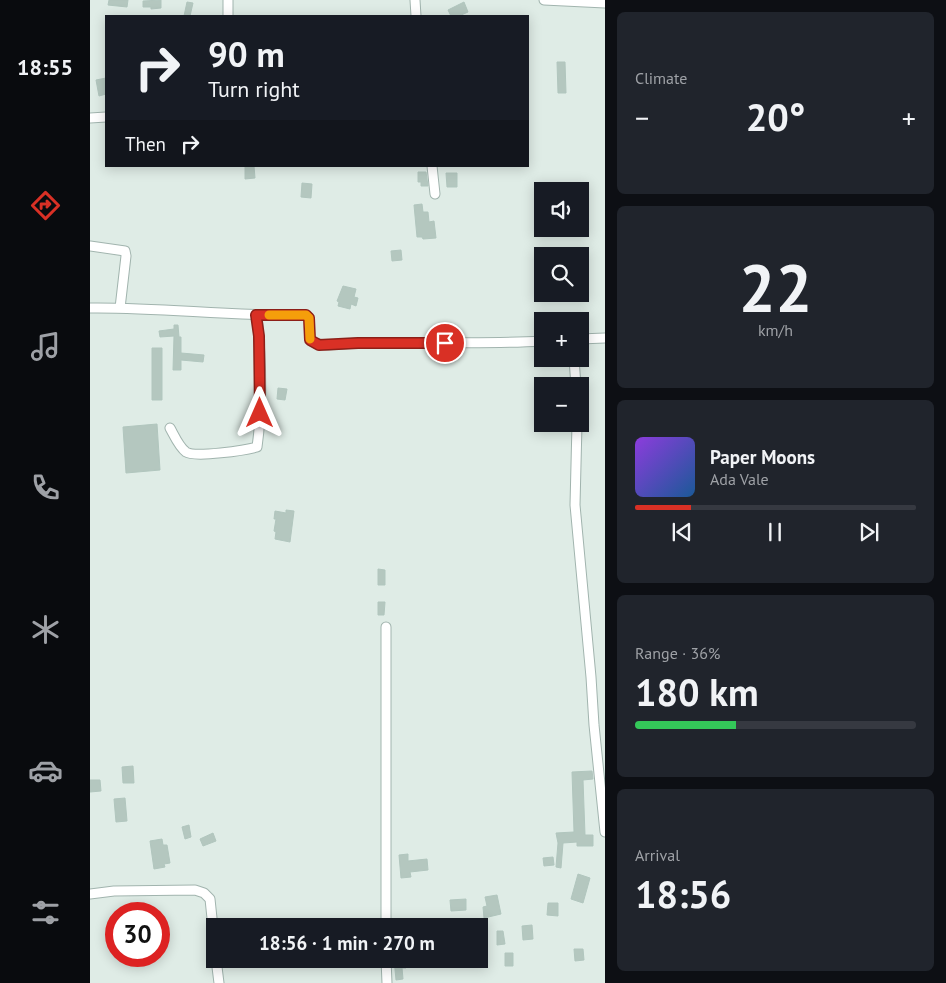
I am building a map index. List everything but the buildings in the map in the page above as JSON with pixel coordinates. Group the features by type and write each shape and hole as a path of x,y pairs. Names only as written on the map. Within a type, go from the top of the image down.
{"street":[{"path":"228,0 228,15"},
{"path":"415,0 416,15"},
{"path":"544,0 605,3"},
{"path":"90,118 105,117"},
{"path":"432,167 436,194"},
{"path":"90,246 125,250 126,256 120,308"},
{"path":"90,308 256,315 306,315 309,318 310,340 319,345 534,341"},
{"path":"170,428 186,452 194,455 246,450 257,447 260,395 259,336 256,315"},
{"path":"589,339 605,338"},
{"path":"577,432 576,515 605,832"},
{"path":"386,627 386,918"},
{"path":"90,894 114,891 195,890 204,893 210,899 212,918"},
{"path":"217,968 219,983"},
{"path":"386,968 387,983"}],"slow traffic":[{"path":"269,315 306,315 309,318 310,339"}],"route":[{"path":"260,413 259,336 256,315 306,315 309,318 310,340 319,345 413,342 445,343"}]}
